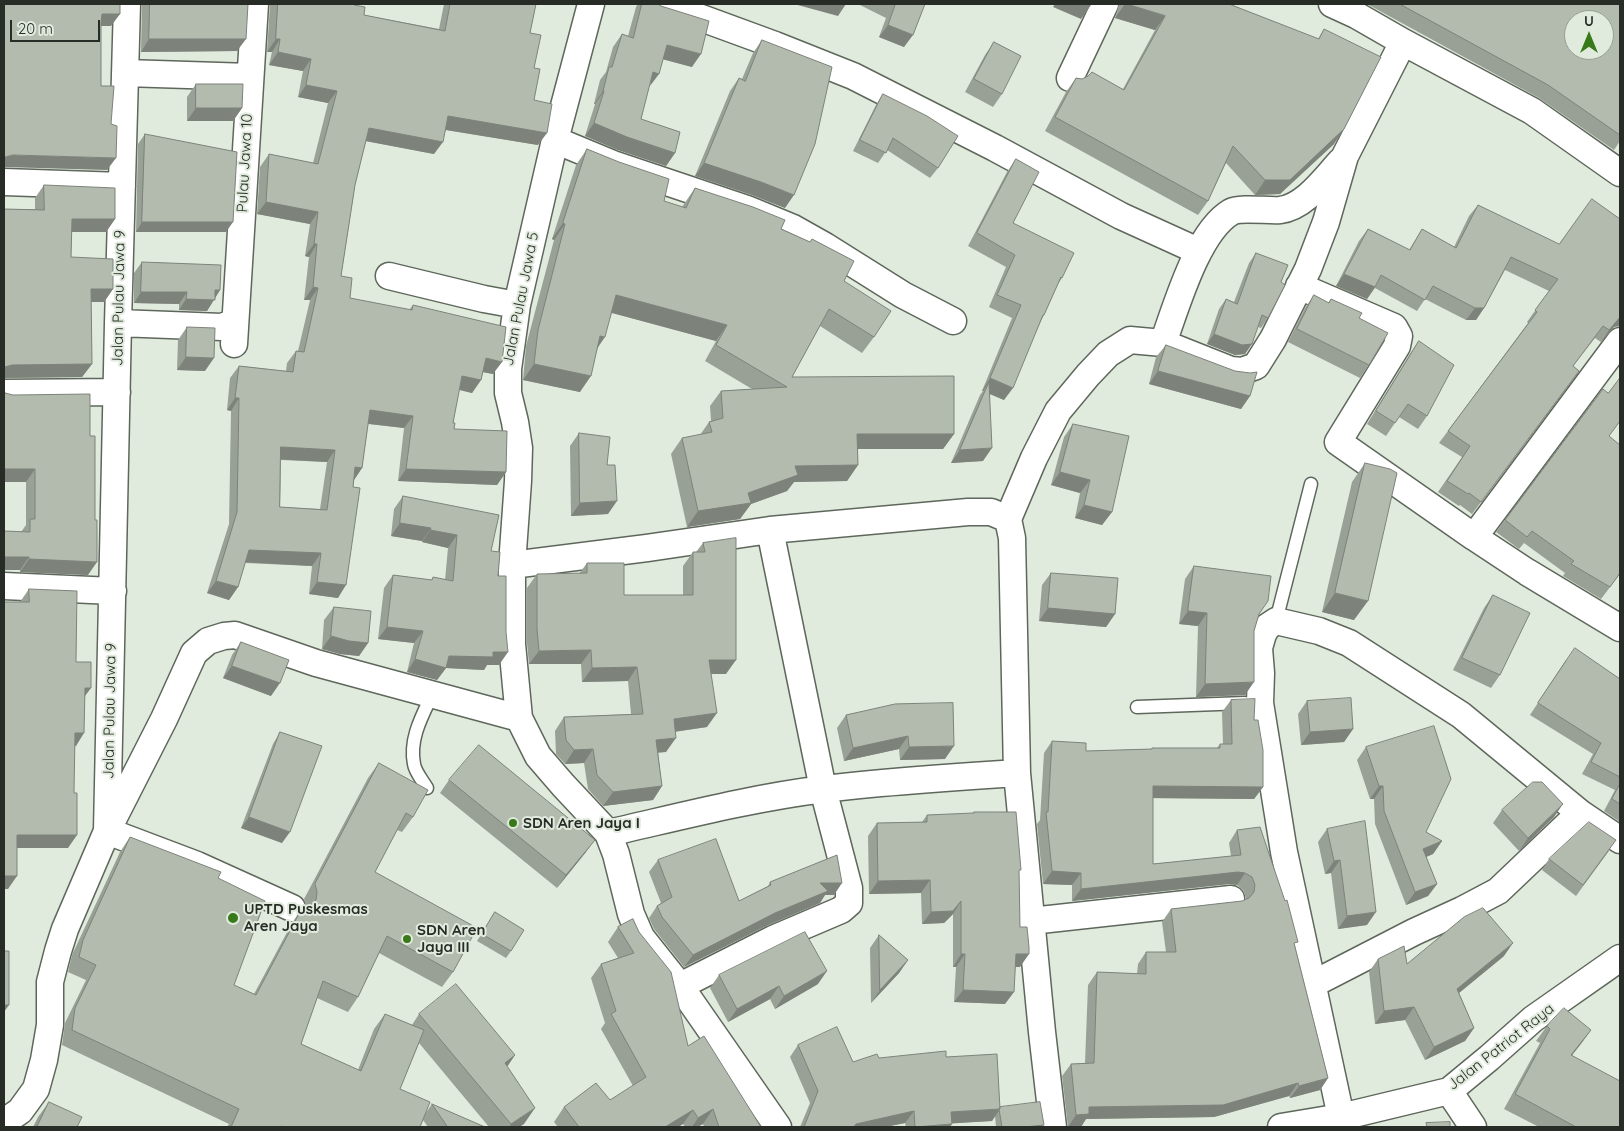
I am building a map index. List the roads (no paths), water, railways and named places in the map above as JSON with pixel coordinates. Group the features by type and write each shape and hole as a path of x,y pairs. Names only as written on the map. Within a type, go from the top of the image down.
{"street":[{"name":"Jalan Pulau Jawa 9","path":"107,831 118,323 128,4"},
{"name":"Pulau Jawa 10","path":"118,323 222,327 234,333 255,4"},
{"name":"Jalan Pulau Jawa 5","path":"519,718 512,644 512,565 519,448 508,393 508,369 517,304 555,140 591,4"},
{"path":"656,4 685,12 775,45 852,76 995,148 1121,216 1198,251"},
{"path":"1070,78 1105,4"},
{"path":"1332,4 1360,9 1403,42 1532,111 1620,173"},
{"path":"1052,1127 1017,773 1012,538 1008,519 1034,458 1058,411 1108,354 1130,340 1163,343 1231,370 1242,371 1256,366 1273,339 1308,269 1326,222 1346,156 1403,42"},
{"path":"125,73 250,76"},
{"path":"555,140 613,164 747,209 793,228 903,295 952,321"},
{"path":"1163,343 1198,251 1215,226 1232,212 1282,210 1298,204 1346,156"},
{"path":"4,182 122,186"},
{"path":"389,276 484,299 517,304"},
{"path":"1299,286 1394,327 1399,336 1393,353 1338,442 1474,538 1620,628"},
{"path":"1474,538 1620,341"},
{"path":"4,393 117,392"},
{"path":"512,565 770,530 968,512 991,512 1008,519"},
{"path":"680,986 773,939 841,910 849,903 849,888 823,789 770,530"},
{"path":"4,586 113,591"},
{"path":"1342,1122 1284,852 1260,703 1261,674 1259,648 1267,628 1276,621 1319,631 1349,643 1461,715 1580,813 1620,840"},
{"path":"4,1122 20,1111 36,1089 44,1060 50,1025 50,982 58,951 65,929 107,831 164,719 194,653 208,641 235,635 316,663 519,718 538,756 562,785 608,833 616,854 631,914 641,936 680,986 778,1127"},
{"path":"608,833 766,798 823,789 1017,773"},
{"path":"1313,984 1498,891 1580,813"},
{"path":"107,831 197,865 292,908"},
{"path":"1031,921 1231,900"},
{"name":"Jalan Patriot Raya","path":"1281,1127 1342,1122 1449,1091 1490,1058 1533,1019 1620,958"},
{"path":"1449,1091 1473,1127"}],"lane":[{"path":"1276,621 1311,484"},
{"path":"428,788 414,765 414,743 418,727 432,695"},
{"path":"1137,707 1260,703"}],"place":[{"name":"SDN Aren Jaya I","path":"513,823"},
{"name":"UPTD Puskesmas Aren Jaya","path":"233,918"},
{"name":"SDN Aren Jaya III","path":"407,939"}]}
